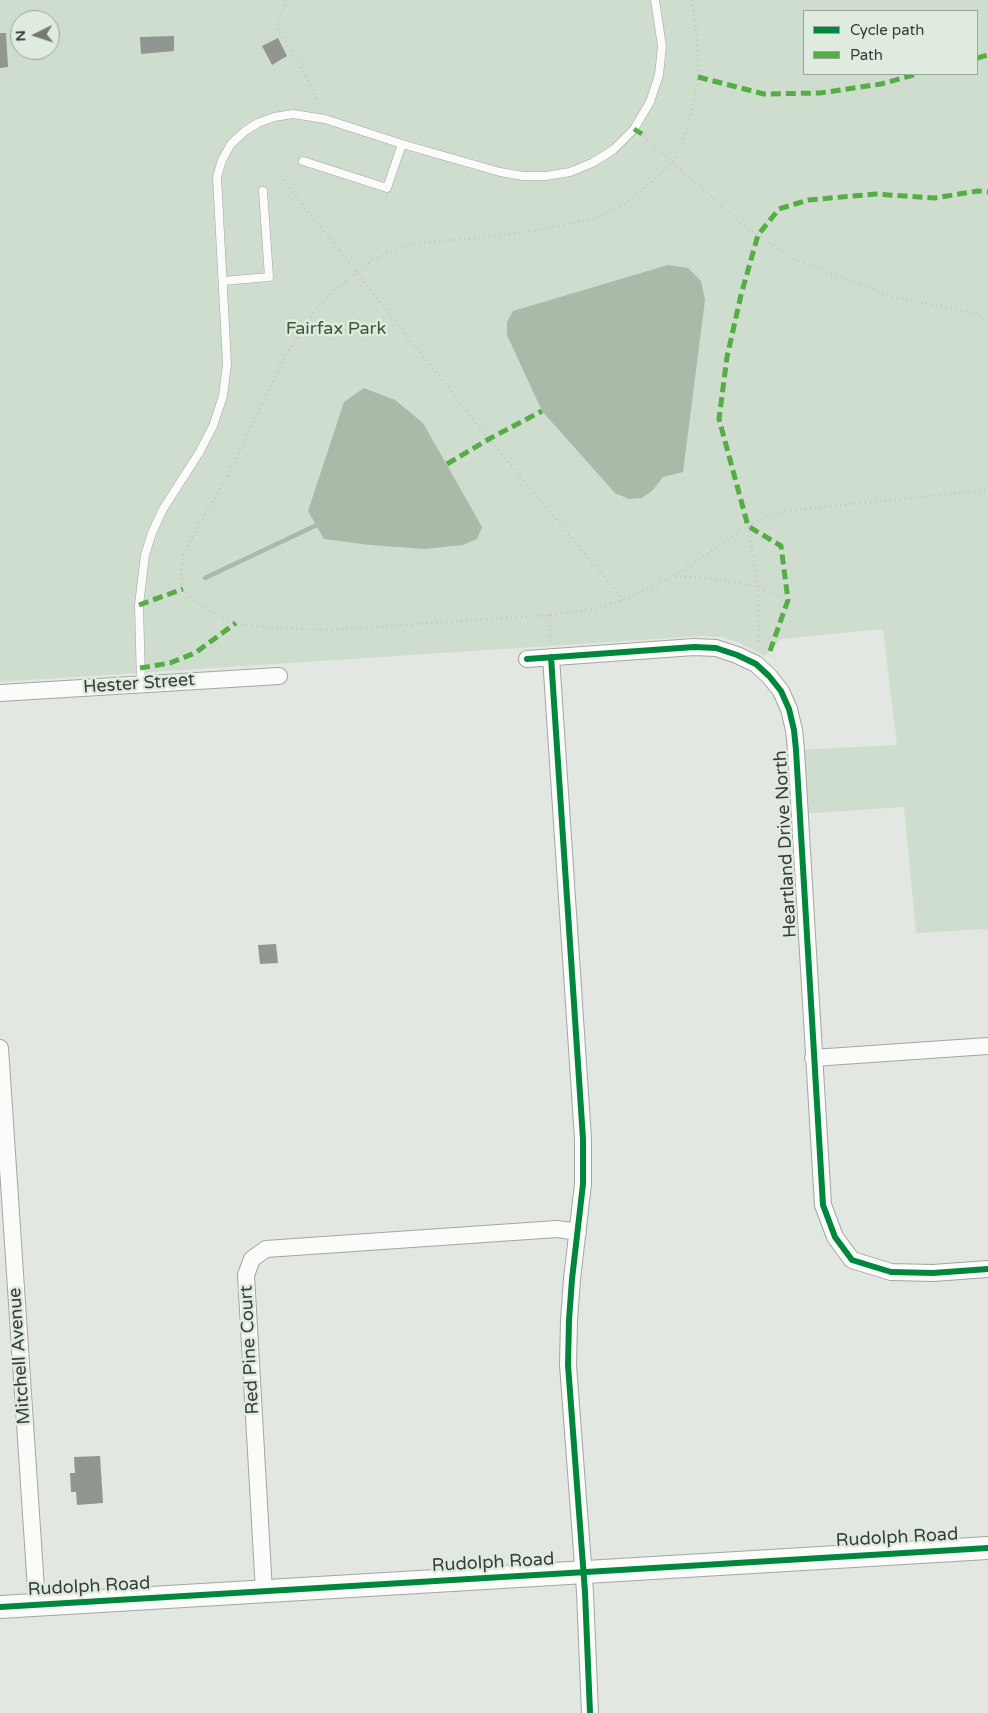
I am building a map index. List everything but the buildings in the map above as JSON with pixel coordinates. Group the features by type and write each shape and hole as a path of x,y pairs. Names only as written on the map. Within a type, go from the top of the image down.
{"street":[{"name":"Heartland Drive North","path":"526,659 694,647 716,648 756,664 769,676 790,709 794,730 823,1205 834,1238 852,1260 891,1272 933,1273 988,1269"},
{"path":"551,657 583,1139 583,1184 569,1320 568,1365 583,1572 590,1713"},
{"name":"Hester Street","path":"0,693 279,676"},
{"path":"813,1058 988,1046"},
{"name":"Mitchell Avenue","path":"0,1048 37,1604"},
{"name":"Red Pine Court","path":"264,1592 246,1275 252,1259 266,1248 557,1229 578,1232"},
{"name":"Rudolph Road","path":"0,1607 988,1548"}],"lane":[{"path":"141,683 139,605 145,555 163,509 199,453 213,426 223,396 227,364 217,177 222,160 231,144 245,131 258,123 274,117 292,114 325,120 500,172 523,176 546,176 570,172 592,163 613,150 634,129 650,102 659,75 662,46 655,0"},
{"path":"303,161 388,188 402,144"},
{"path":"223,281 269,277 263,191"}],"path":[{"path":"286,0 277,28 308,80 325,120"},
{"path":"692,0 698,48 698,76 691,114 682,143 673,162 639,194 618,208 592,219 528,231 411,244 375,258 333,291 316,309 283,360 233,466 190,541 183,557 181,573 183,589 194,601 221,617 236,623 272,628 330,630 549,616 594,609 624,600 674,576 764,517 784,511 988,490"},
{"path":"642,134 744,225 789,257 893,297 976,312 988,322"},
{"path":"280,176 489,439 624,600"},
{"path":"748,526 758,587 760,645"},
{"path":"674,576 716,579 758,587 788,600"},
{"path":"549,616 551,657"}],"green space":[{"name":"Fairfax Park","path":"0,0 988,0 988,929 916,933 904,807 800,814 796,750 897,745 883,629 781,639 765,656 740,643 722,637 702,636 0,682"}],"shaded area":[{"path":"668,265 688,268 701,281 705,300 683,472 663,477 653,490 642,498 629,499 615,493 542,411 507,335 507,322 513,311"},
{"path":"364,388 395,400 423,423 482,527 477,539 463,545 425,549 324,539 308,511 344,402"}],"waterway":[{"path":"205,578 321,523"}],"marked path":[{"path":"978,58 988,55"},
{"path":"698,77 764,94 820,93 881,84 913,75"},
{"path":"634,129 642,134"},
{"path":"770,651 788,600 781,546 748,526 719,419 727,357 741,295 758,235 779,209 808,200 876,194 934,198 978,191 988,192"},
{"path":"447,464 542,411"},
{"path":"139,605 183,589"},
{"path":"140,668 170,663 195,653 236,623"}],"cycle path":[{"path":"527,659 694,647 716,648 756,664 781,691 789,709 796,750 823,1205 835,1237 852,1260 891,1272 933,1273 988,1269"},
{"path":"551,657 583,1139 583,1184 572,1279 568,1365 585,1592 590,1713"},
{"path":"0,1607 988,1548"}]}
